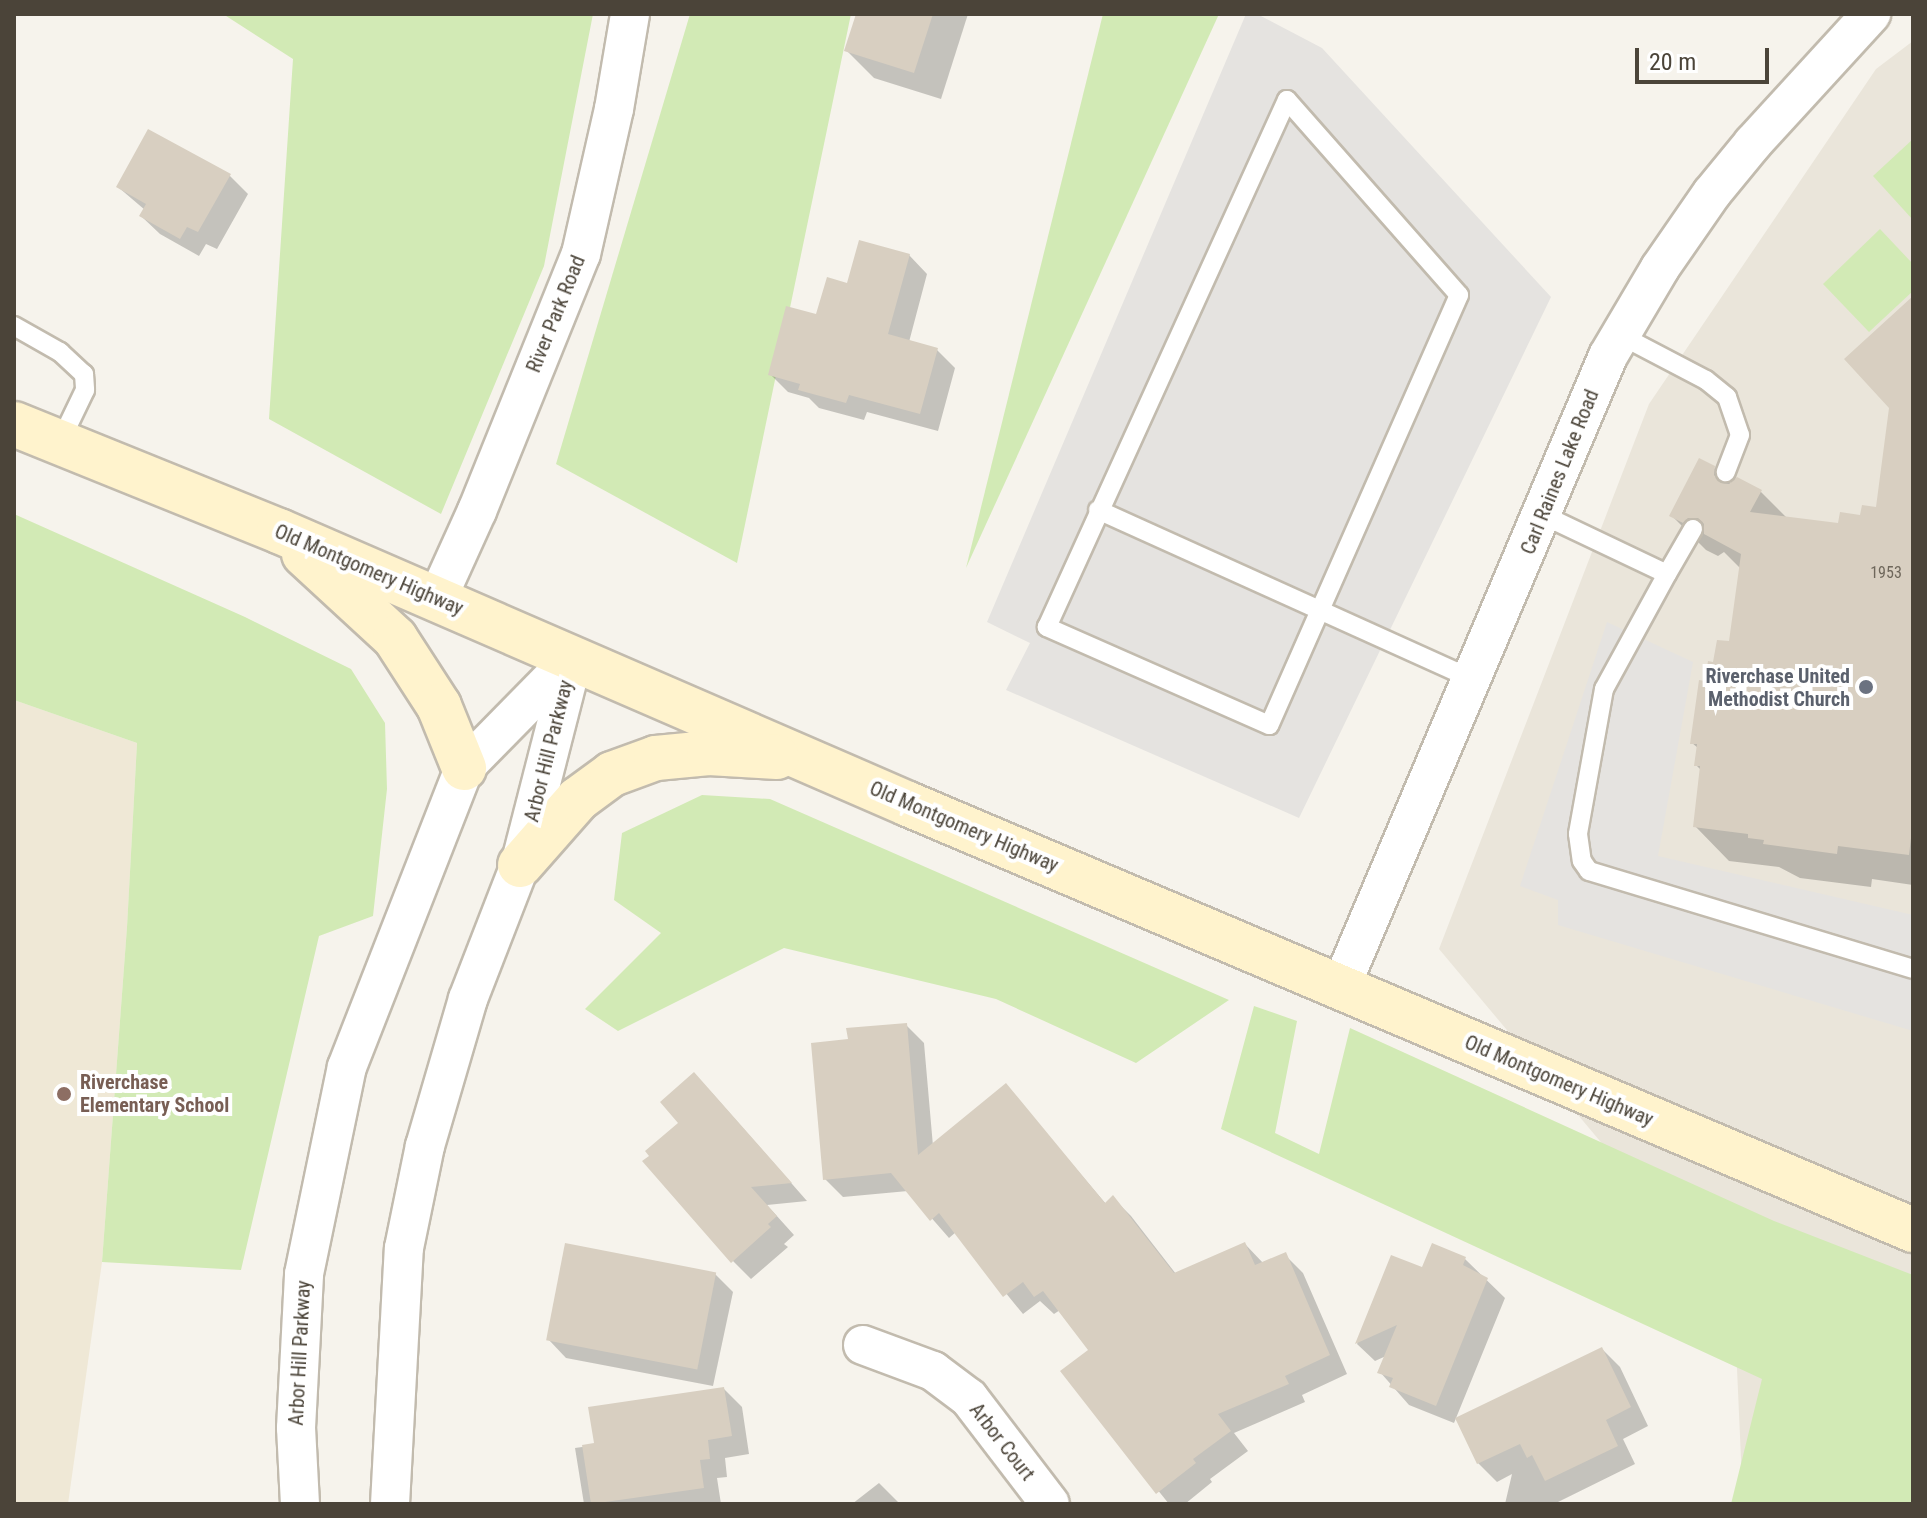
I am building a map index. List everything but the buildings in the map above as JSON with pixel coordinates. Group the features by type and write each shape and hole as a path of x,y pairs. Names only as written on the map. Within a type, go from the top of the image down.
{"street":[{"name":"River Park Road","path":"437,599 477,511 581,254 614,109 630,14"},
{"name":"Carl Raines Lake Road","path":"1341,986 1608,356 1660,268 1712,193 1871,14"},
{"name":"Old Montgomery Highway","path":"14,424 279,531 1563,1084 1913,1230"},
{"path":"279,531 395,638 439,706 464,768"},
{"name":"Arbor Hill Parkway","path":"300,1504 296,1428 304,1274 347,1067 464,768 573,657"},
{"name":"Arbor Hill Parkway","path":"390,1504 404,1248 425,1146 468,999 520,865 573,657"},
{"path":"520,865 578,799 612,774 656,758 709,753 807,759"},
{"name":"Arbor Court","path":"863,1345 933,1371 969,1398 1050,1504"}],"lane":[{"path":"1287,100 1459,295 1317,609 1269,725 1047,627 1098,510 1287,100"},
{"path":"14,326 60,352 84,374 85,390 60,442"},
{"path":"1620,335 1706,380 1727,397 1740,435 1726,472"},
{"path":"1098,510 1473,679"},
{"path":"1543,515 1667,574"},
{"path":"1693,529 1604,689 1578,834 1582,861 1589,871 1913,969"}],"shaded area":[{"path":"1246,14 1257,14 1322,48 1551,297 1299,818 1006,690 1030,643 987,622"},
{"path":"1913,41 1913,1504 1743,1504 1734,1301 1439,949 1649,404 1876,69"},
{"path":"1607,622 1693,662 1658,856 1913,915 1913,1031 1558,925 1558,900 1520,886"},
{"name":"Riverchase Elementary School","path":"14,700 137,743 127,927 102,1262 68,1504 14,1504"}],"green space":[{"path":"223,14 593,14 544,266 441,514 269,419 293,59"},
{"path":"690,14 851,14 737,563 556,464"},
{"path":"1103,14 1219,14 966,568"},
{"path":"1913,139 1913,220 1873,176"},
{"path":"1880,229 1913,264 1913,291 1869,332 1823,284"},
{"path":"14,514 245,617 351,669 385,723 387,789 373,916 319,936 241,1270 102,1262 127,927 137,743 14,700"},
{"path":"702,795 770,799 1229,1000 1136,1063 996,999 784,948 618,1031 585,1009 661,933 614,900 622,833"},
{"path":"1254,1006 1297,1021 1275,1133 1319,1154 1350,1028 1774,1221 1913,1275 1913,1504 1731,1504 1762,1379 1221,1129"}],"place":[{"name":"Riverchase United Methodist Church","path":"1866,687"},
{"name":"Riverchase Elementary School","path":"64,1094"}]}
